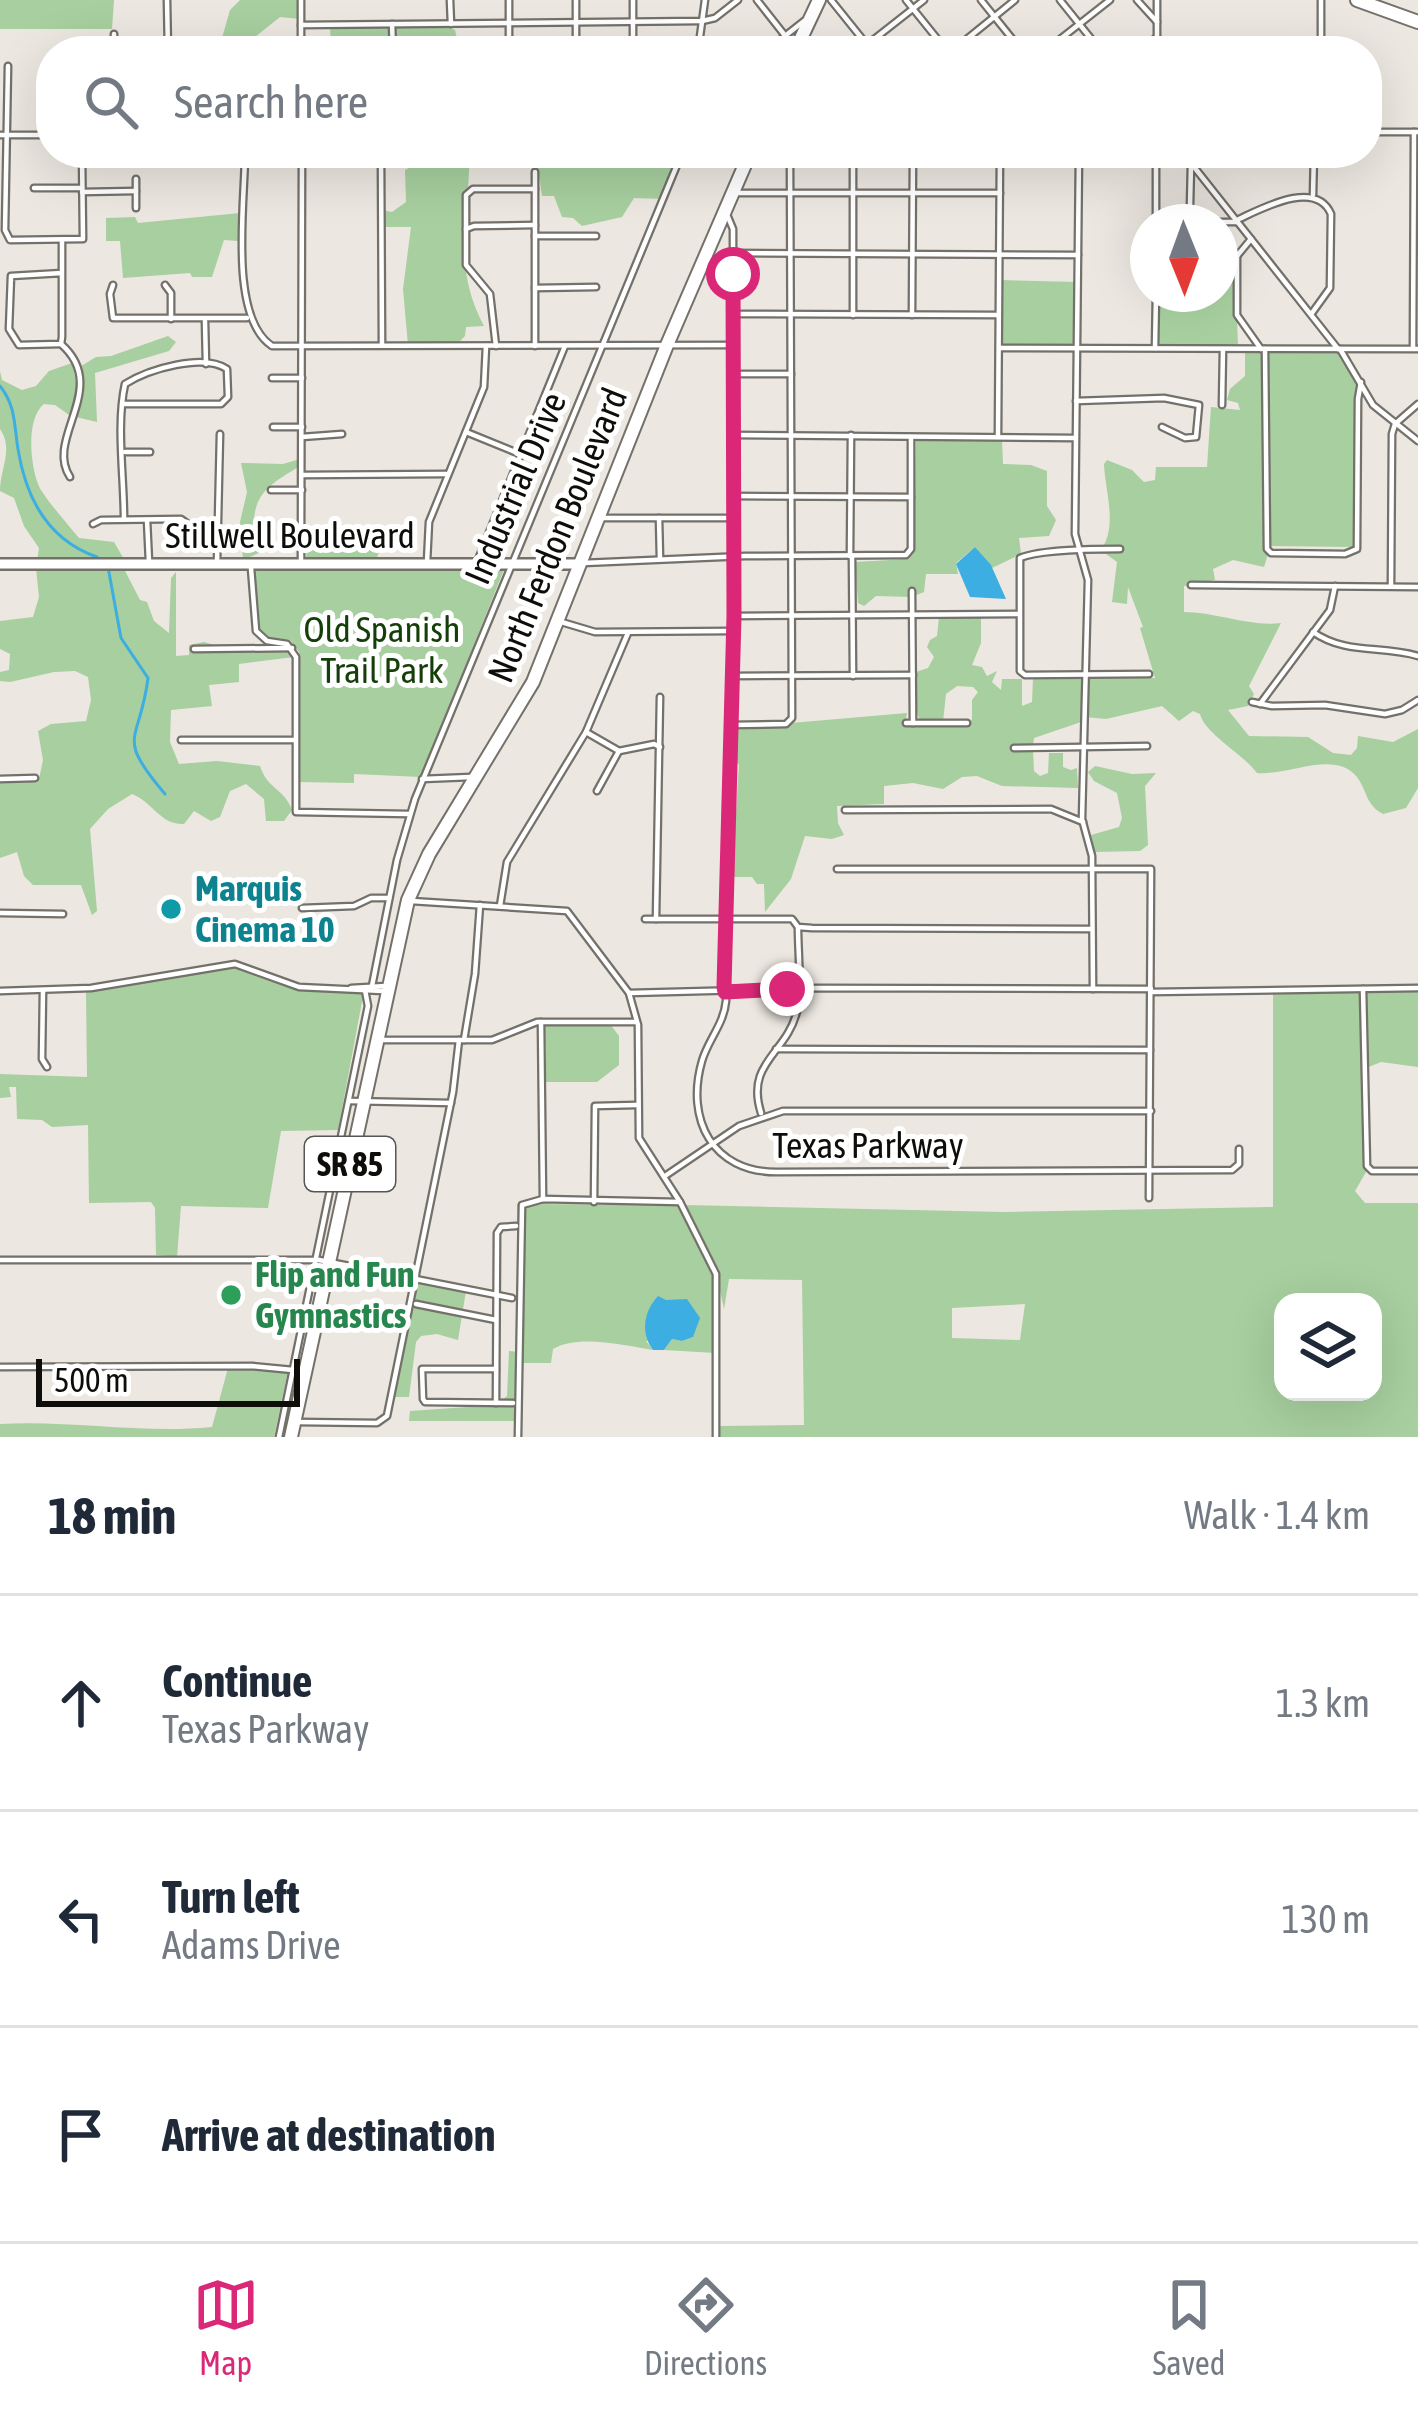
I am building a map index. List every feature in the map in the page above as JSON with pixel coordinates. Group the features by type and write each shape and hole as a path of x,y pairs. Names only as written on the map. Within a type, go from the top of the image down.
{"main road":[{"path":"803,36 819,0"},
{"path":"1357,0 1418,22"},
{"name":"North Ferdon Boulevard","path":"295,1432 323,1261 363,1103 382,988 408,900 429,854 532,682 744,168"}],"street":[{"path":"167,0 168,36"},
{"path":"301,0 301,36"},
{"path":"450,0 451,24"},
{"path":"509,0 509,36"},
{"path":"575,0 576,36"},
{"path":"633,0 633,36"},
{"path":"700,36 704,0"},
{"path":"301,25 702,21 715,18 738,0"},
{"path":"757,0 785,35 809,22"},
{"path":"831,0 860,36"},
{"path":"906,0 937,36"},
{"path":"883,36 924,0"},
{"path":"982,0 1010,36"},
{"path":"969,36 1015,0"},
{"path":"1060,0 1089,36"},
{"path":"1064,36 1110,0"},
{"path":"1137,0 1157,22"},
{"path":"1157,0 1157,36"},
{"path":"1321,0 1321,36"},
{"path":"392,24 392,36"},
{"path":"8,66 4,135 10,240 82,239 82,168"},
{"path":"999,348 1416,350 1416,132 1382,132"},
{"path":"4,135 36,135"},
{"path":"244,168 244,295 249,318 268,344 733,345"},
{"path":"301,562 302,168"},
{"path":"381,168 382,347"},
{"name":"Industrial Drive","path":"382,988 389,898 409,814 676,168"},
{"path":"730,725 791,722 790,168"},
{"path":"853,168 853,315"},
{"path":"912,315 913,168"},
{"path":"998,438 1000,168"},
{"path":"1079,168 1075,438 1078,549 1087,574 1083,822 1093,868 1093,988"},
{"path":"1156,168 1156,204"},
{"path":"1190,168 1191,204"},
{"path":"1195,168 1223,204"},
{"path":"1313,197 1314,168"},
{"path":"535,172 536,346"},
{"path":"136,179 136,208"},
{"path":"34,188 136,191"},
{"path":"496,346 490,294 466,265 466,196 471,190 536,189"},
{"path":"734,190 743,195 1000,194"},
{"path":"1238,221 1278,203 1313,197 1330,208 1329,294 1312,314"},
{"path":"712,1144 701,1118 699,1078 703,1056 724,1013 734,616 733,229 724,212"},
{"path":"1238,222 1339,349 1373,405 1418,440"},
{"path":"466,229 536,225"},
{"path":"536,236 596,236"},
{"path":"1238,255 1251,239"},
{"path":"61,344 62,241"},
{"path":"733,253 1078,255"},
{"path":"62,273 16,272 9,281 11,337 26,347 61,344 69,351 81,394 63,455 70,476"},
{"path":"165,284 171,293 171,319"},
{"path":"113,285 113,318 249,318"},
{"path":"536,287 596,287"},
{"path":"1155,348 1156,312"},
{"path":"1237,312 1263,349 1268,551 1346,554 1357,549 1361,382"},
{"path":"733,314 999,315"},
{"path":"205,319 206,364"},
{"path":"427,562 429,523 484,388 486,346"},
{"path":"477,562 565,346"},
{"path":"1222,349 1222,404"},
{"path":"123,404 226,402 226,369 219,364 187,364 125,383 123,404 124,519"},
{"path":"733,374 791,374"},
{"path":"272,378 302,378"},
{"path":"1076,401 1163,398 1198,406 1196,437 1189,439 1162,428"},
{"path":"1391,586 1391,448 1395,424 1418,404"},
{"path":"272,427 302,427"},
{"path":"466,433 520,454"},
{"path":"218,562 220,434"},
{"path":"302,437 342,434"},
{"path":"732,435 1075,438"},
{"path":"851,435 853,676"},
{"path":"580,564 589,560 908,554 911,437"},
{"path":"124,452 150,452"},
{"path":"302,475 449,474"},
{"path":"271,490 302,490"},
{"path":"732,496 911,497"},
{"path":"599,518 732,518"},
{"path":"658,518 660,559"},
{"path":"147,519 149,562"},
{"path":"93,524 101,520 185,520 190,532"},
{"path":"1120,549 1021,557 1022,673 1149,674"},
{"path":"251,562 254,626 262,638 292,648 296,657 296,812 409,814"},
{"name":"Stillwell Boulevard","path":"0,564 580,564"},
{"path":"1191,585 1418,587"},
{"path":"1335,586 1330,610 1256,703 1325,705 1385,714 1418,700"},
{"path":"912,590 910,723 967,724"},
{"path":"734,616 1019,614"},
{"path":"558,622 590,632 733,631"},
{"path":"500,906 507,862 586,732 628,632"},
{"path":"1313,632 1348,648 1418,656"},
{"path":"194,649 292,648"},
{"path":"731,676 913,676"},
{"path":"656,919 660,697"},
{"path":"586,732 619,751 654,743 660,747"},
{"path":"181,740 295,740"},
{"path":"1014,748 1147,746"},
{"path":"597,791 619,751"},
{"path":"422,779 477,777"},
{"path":"0,779 35,778"},
{"path":"845,810 1046,809 1083,822"},
{"path":"837,869 1151,869 1149,1198"},
{"path":"302,908 354,906 371,898 389,898"},
{"path":"408,900 569,912 628,993 637,1022 639,1138 680,1202 716,1274 716,1437"},
{"path":"295,1432 377,1423 385,1419 389,1408 476,974 480,905"},
{"path":"0,914 63,914"},
{"path":"645,919 792,919 798,927 795,1017 758,1079 762,1115"},
{"path":"798,927 1092,929"},
{"path":"0,991 91,988 235,964 299,987 382,988"},
{"path":"351,988 382,988"},
{"path":"628,993 798,988 1418,988"},
{"path":"1363,989 1367,1166 1372,1171 1418,1171"},
{"path":"43,990 42,1058 47,1067"},
{"path":"279,1437 292,1370 323,1261 347,1100 368,1006 365,990"},
{"path":"541,1022 542,1199"},
{"path":"376,1040 498,1040 523,1025 541,1022 637,1022"},
{"path":"776,1049 1150,1050"},
{"path":"347,1100 451,1103"},
{"path":"594,1202 596,1106 636,1105"},
{"path":"663,1177 762,1115 831,1110 1151,1111"},
{"name":"Texas Parkway","path":"712,1144 729,1162 758,1172 1232,1170 1239,1164 1239,1149"},
{"path":"518,1437 522,1204 542,1199 680,1202"},
{"path":"496,1402 497,1233 501,1227 519,1226"},
{"path":"0,1260 323,1261 512,1298"},
{"path":"416,1304 496,1320"},
{"path":"0,1367 292,1370"},
{"path":"496,1369 422,1369 425,1402 513,1403"}],"green space":[{"path":"0,0 114,0 112,29 0,29"},
{"path":"240,0 299,0 299,19 280,17 256,36 223,36 230,10"},
{"path":"390,26 390,36 330,36 330,27"},
{"path":"394,26 447,26 456,36 394,36"},
{"path":"469,168 464,196 465,263 484,326 466,327 460,341 408,345 403,289 411,227 384,227 382,210 392,212 406,202 405,170"},
{"path":"536,168 675,168 664,199 634,198 622,217 582,226 573,218 562,217 554,196 542,196"},
{"path":"240,213 238,241 224,240 212,277 190,273 123,278 120,241 106,241 106,218 135,217 138,223"},
{"path":"1001,280 1076,282 1075,346 1000,346"},
{"path":"1158,312 1237,312 1238,347 1157,346"},
{"path":"168,336 176,342 169,351 95,373 97,422 76,417 83,394 78,368 96,357"},
{"path":"1245,351 1262,352 1265,367 1268,554 1264,567 1233,560 1213,569 1215,580 1184,586 1184,612 1281,623 1249,686 1254,694 1248,706 1228,710 1249,736 1308,737 1333,753 1351,755 1358,736 1393,742 1418,729 1418,788 1406,808 1383,814 1370,802 1357,777 1336,765 1257,773 1193,711 1179,721 1162,706 1106,719 1085,717 1087,678 1155,678 1128,587 1127,604 1112,602 1117,562 1106,554 1082,552 1121,551 1103,547 1110,517 1104,464 1107,460 1132,470 1144,482 1155,480 1156,467 1207,467 1211,407 1240,410 1238,403 1227,400 1230,389 1245,376"},
{"path":"1267,352 1337,352 1357,381 1354,547 1270,546"},
{"path":"72,363 79,394 72,417 55,405 44,404 34,419 35,475 44,495 79,538 114,542 125,561 37,562 39,548 14,498 0,491 6,452 0,429 0,371 2,380 22,390 36,386 49,371"},
{"path":"916,439 1002,440 1003,464 1047,471 1047,506 1056,520 1049,536 1019,538 1021,554 992,568 975,547 956,563 958,574 926,574 924,592 914,596 911,589 911,597 876,596 864,606 858,603 855,562 909,559 914,551"},
{"path":"300,459 300,466 262,495 253,543 264,544 263,551 243,560 240,522 247,492 241,463 283,464"},
{"path":"365,527 367,542 377,544 376,560 306,560 308,529"},
{"path":"122,565 154,621 169,633 171,578 176,572 176,656 189,655 189,645 204,642 286,646 193,650 291,650 294,657 239,664 239,682 209,685 212,706 171,710 170,742 179,764 217,761 260,766 292,810 284,821 266,821 264,799 246,784 230,791 220,817 211,821 194,811 184,824 163,817 132,794 108,809 90,829 97,911 92,915 81,885 33,885 24,876 17,852 0,858 0,781 39,779 43,760 38,731 51,724 86,721 91,700 88,677 75,671 0,681 0,672 9,670 10,654 0,649 0,621 33,617 39,597 36,568"},
{"name":"Old Spanish Trail Park","path":"505,567 421,777 354,774 354,783 297,782 299,652 290,640 268,637 257,626 255,568"},
{"path":"939,617 981,617 981,643 972,665 982,667 987,676 997,671 992,682 1001,690 1002,679 1022,679 1022,706 1032,702 1033,678 1083,678 1081,722 1034,738 1033,746 1012,747 1033,750 1034,771 1040,776 1048,773 1049,753 1063,753 1063,767 1077,768 1078,788 1002,786 977,776 962,777 943,789 913,783 884,786 884,804 837,806 844,835 832,839 805,836 791,879 765,912 764,884 752,877 732,877 739,765 734,758 734,728 907,713 905,725 909,727 968,726 978,692 973,687 957,686 946,694 943,722 920,721 916,710 916,672 928,668 934,657 927,647 937,636"},
{"path":"1095,766 1132,774 1156,773 1145,786 1148,845 1140,851 1095,852 1091,835 1119,827 1122,818 1117,793 1094,781 1088,772"},
{"path":"235,966 299,989 364,991 338,1130 281,1131 268,1208 181,1206 177,1257 156,1255 151,1202 89,1203 88,1125 52,1127 42,1120 17,1119 16,1087 9,1087 11,1097 0,1098 0,1074 87,1077 86,991"},
{"path":"1418,990 1418,1067 1381,1062 1366,1068 1365,991"},
{"path":"1361,992 1366,1172 1355,1191 1365,1203 1418,1203 1418,1437 718,1437 719,1426 804,1425 802,1280 729,1279 724,1309 714,1263 684,1205 1004,1212 1273,1207 1273,993","holes":["1025,1304 1020,1340 952,1338 952,1308"]},
{"path":"543,1024 610,1024 619,1036 619,1065 597,1082 543,1082"},
{"path":"517,1204 680,1205 714,1275 716,1353 664,1350 672,1339 693,1337 646,1341 653,1350 575,1342 553,1349 551,1363 519,1363 519,1421 409,1421 410,1411 496,1405 507,1396 509,1351 519,1352"},
{"path":"417,1281 466,1291 458,1340 437,1334 421,1336 416,1342 409,1397 393,1397"},
{"path":"228,1368 288,1371 274,1437 0,1437 0,1424 212,1427"}],"water":[{"path":"975,547 991,565 1006,599 970,597 956,564"},
{"path":"658,1296 687,1299 700,1318 693,1337 672,1339 664,1350 653,1350 645,1329 649,1308"}],"waterway":[{"path":"0,386 12,408 22,467 34,501 65,540 97,557"},
{"path":"108,567 121,638 148,678 135,748 165,794"}],"place":[{"name":"Marquis Cinema 10","path":"171,909"},
{"name":"Flip and Fun Gymnastics","path":"231,1295"}],"route":[{"path":"733,274 734,616 724,987 725,992 787,989"}]}
